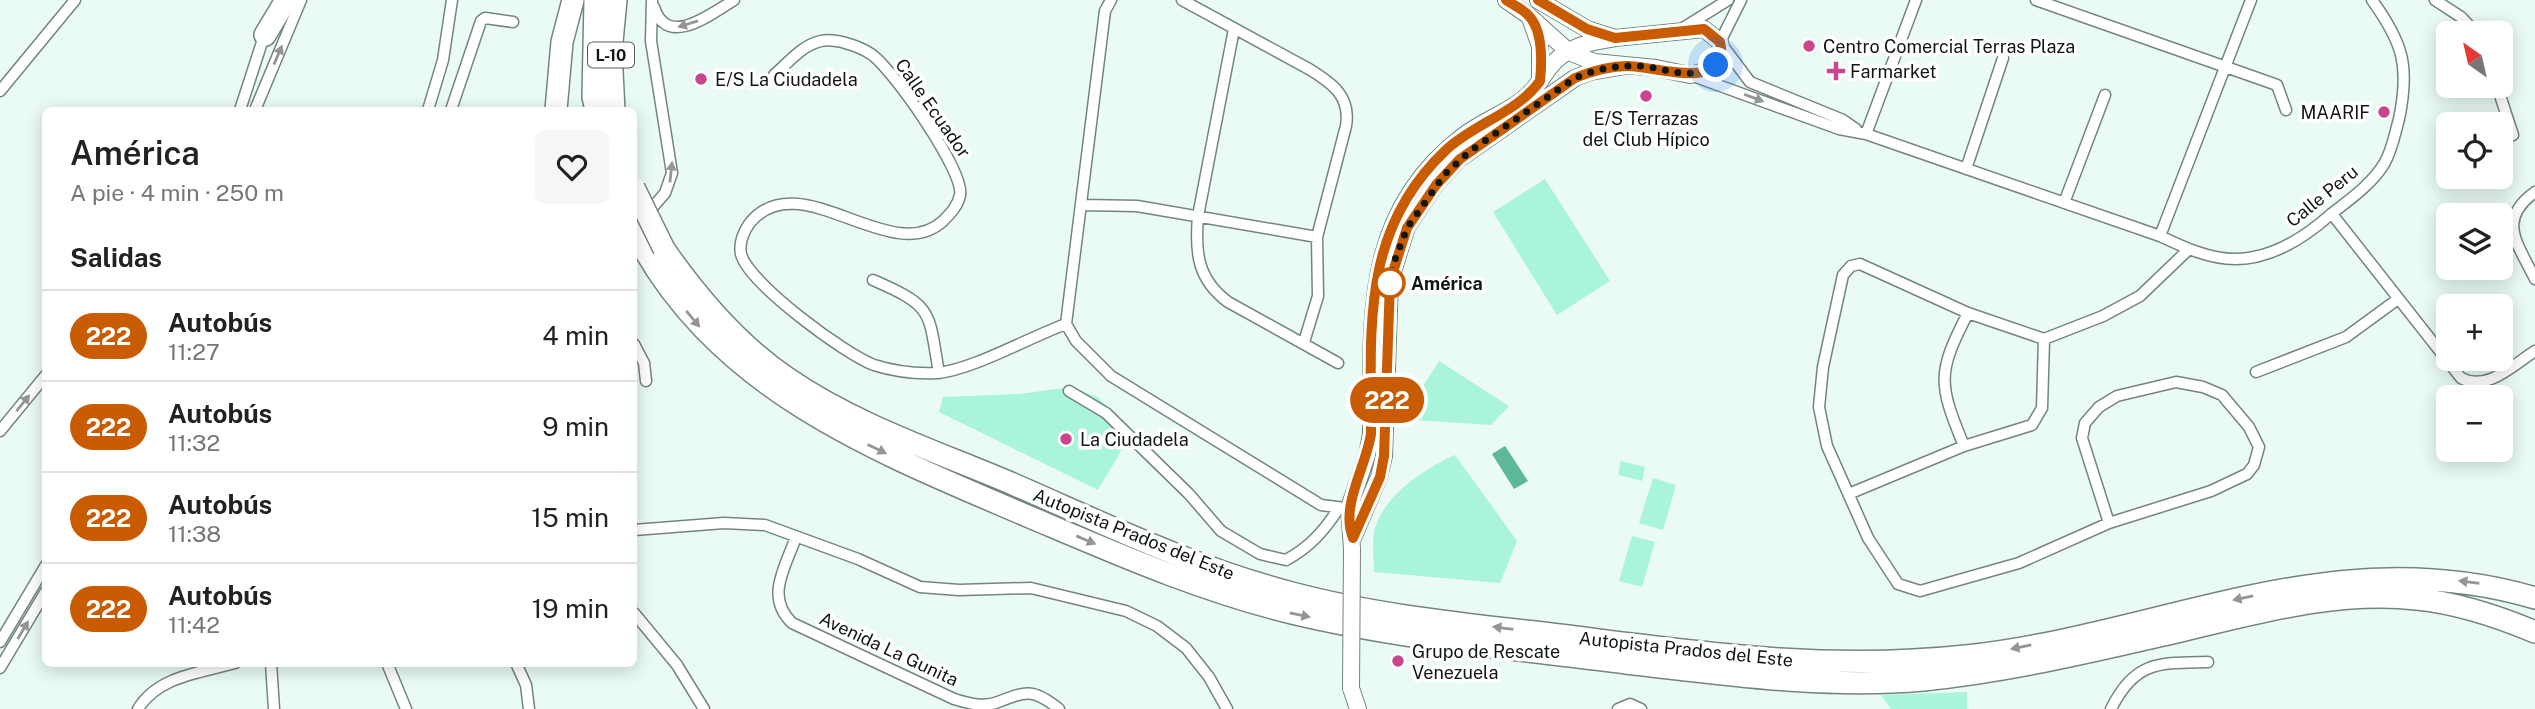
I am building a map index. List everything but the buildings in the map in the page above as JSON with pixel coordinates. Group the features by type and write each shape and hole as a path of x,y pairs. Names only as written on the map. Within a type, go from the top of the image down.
{"highway":[{"path":"265,35 286,0"},
{"path":"556,107 562,42 573,0"},
{"path":"583,0 586,80 594,103"},
{"name":"L-10","path":"594,103 595,0"},
{"name":"L-10","path":"614,107 611,52 616,0"},
{"name":"Autopista Prados del Este","path":"637,196 658,256 695,322 728,354 783,397 834,427 947,480 1150,568 1217,592 1334,622 1445,640 1753,678 1871,684 2029,666 2318,601 2390,597 2435,601 2476,610 2535,632"},
{"name":"Autopista Prados del Este","path":"637,232 749,348 806,391 881,428 1154,546 1225,573 1292,593 1359,608 1685,652 1864,664 1971,656 2023,648 2249,596 2373,577 2434,578 2482,584 2535,598"}],"street":[{"path":"0,91 75,0"},
{"path":"241,107 276,0"},
{"path":"256,107 301,0"},
{"path":"429,107 443,60 452,0"},
{"path":"652,0 657,18 670,28 677,28 694,24 734,0"},
{"path":"637,226 660,200 672,173 651,41 652,0"},
{"path":"1111,0 1105,10 1083,205 1066,324 1092,359 1128,387 1321,505 1351,509"},
{"path":"1182,0 1328,81 1345,100 1346,126 1317,237 1318,296 1304,342"},
{"path":"1506,0 1530,16 1569,52 1594,62 1656,68 1690,75 1839,129 1864,133"},
{"path":"1538,0 1587,29 1615,38"},
{"path":"1681,29 1728,0"},
{"path":"1690,75 1701,74 1716,65 1721,54 1720,42 1741,0"},
{"path":"1864,133 1916,0"},
{"path":"2036,0 2277,85 2286,110"},
{"path":"2160,236 2251,0"},
{"name":"Calle Peru","path":"1864,133 2160,236 2188,250 2236,259 2272,252 2304,237 2363,187 2384,163 2401,107 2406,69 2400,45 2372,0"},
{"path":"2435,0 2465,21"},
{"path":"1530,16 1540,46 1540,81"},
{"path":"452,107 481,21 485,18 513,22"},
{"path":"1234,29 1198,216 1196,244 1199,264 1214,292 1338,363"},
{"path":"1358,709 1351,688 1351,509 1371,434 1374,282 1394,219 1415,186 1445,151 1463,136 1520,102 1556,60 1581,44 1681,29 1704,29 1720,42 1750,82 1843,120 1864,133"},
{"name":"Calle Ecuador","path":"774,75 804,48 822,41 845,43 873,55 906,94 959,178 960,194 953,211 937,226 915,233 885,230 809,206 782,204 769,208 750,223 744,233 741,255 746,265 790,309 873,364 939,373 966,365 1066,324"},
{"path":"1966,169 2003,58"},
{"path":"1069,391 1106,413 1189,494 1221,531 1260,554 1286,560 1307,549 1351,509 1380,477 1387,436 1390,281 1397,252 1415,213 1460,159 1569,82 1590,72 1625,66"},
{"path":"2064,203 2105,95"},
{"path":"2535,192 2517,207 2512,216 2516,238 2535,279"},
{"path":"1083,205 1137,206 1317,237"},
{"path":"2332,214 2452,371 2470,383 2491,380 2535,351"},
{"path":"2109,523 2082,438 2085,423 2099,407 2118,396 2176,382 2203,387 2222,395 2249,427 2259,447 2254,465 2247,474 2211,491 2109,523 2020,563 1920,591 1898,584 1868,538 1851,493 1827,446 1819,407 1823,367 1843,275 1851,265 1860,264 1968,313 2044,339 2103,316 2140,296 2188,250"},
{"path":"873,279 924,308 931,319 939,373"},
{"path":"2256,372 2346,337 2398,299"},
{"path":"1964,446 1951,415 1942,376 1952,344 1968,313"},
{"path":"1851,493 1964,446 2032,425 2042,408 2044,339"},
{"path":"637,350 644,363 646,381"},
{"path":"0,431 42,380"},
{"path":"637,530 743,523 765,526 858,559 920,587 971,590 1031,588 1142,617 1186,648 1209,677 1227,709"},
{"name":"Avenida La Gunita","path":"796,537 776,594 783,615 792,623 955,704 999,702 1010,695 1029,692 1046,698 1059,709"},
{"path":"0,642 42,572"},
{"path":"0,668 42,598"},
{"path":"637,617 677,665 704,709"},
{"path":"2111,709 2143,668 2157,663 2208,662"},
{"path":"138,709 153,690 166,682 220,667"},
{"path":"271,667 274,709"},
{"path":"389,667 406,709"},
{"path":"518,667 526,685 529,709"},
{"path":"988,709 999,702"},
{"path":"1618,709 1630,704 1641,709"}],"shaded area":[{"path":"1545,179 1610,281 1557,315 1493,212"},
{"path":"1439,361 1509,406 1491,425 1413,420 1411,405"},
{"name":"La Ciudadela","path":"1072,387 1099,398 1131,434 1098,490 939,412 943,397 1019,394"},
{"path":"1505,446 1528,481 1514,489 1492,454"},
{"path":"1455,455 1517,541 1500,583 1374,572 1374,533 1385,508 1394,496 1418,476"},
{"path":"1621,461 1645,467 1642,481 1618,475"},
{"path":"1653,478 1676,485 1663,530 1639,523"},
{"path":"1632,536 1655,542 1642,587 1619,581"},
{"path":"1967,692 1967,709 1891,709 1881,695"}],"bus line":[{"name":"222","path":"1506,0 1530,16 1540,46 1540,81 1520,102 1484,122 1445,151 1415,186 1394,219 1374,282 1371,434 1367,456 1349,509 1348,527 1353,538 1360,528 1380,477 1387,436 1388,299 1393,265 1402,238 1415,213 1436,185 1460,159 1575,78 1590,72 1625,66 1656,68 1690,75 1701,74 1716,65 1721,54 1720,42 1716,36 1704,29 1681,29 1661,34 1615,38 1587,29 1538,0"}],"place":[{"name":"Centro Comercial Terras Plaza","path":"1809,46"},
{"name":"Farmarket","path":"1836,71"},
{"name":"E/S La Ciudadela","path":"701,79"},
{"name":"E/S Terrazas del Club Hípico","path":"1646,96"},
{"name":"MAARIF","path":"2384,112"},
{"name":"América","path":"1390,283"},
{"name":"La Ciudadela","path":"1066,439"},
{"name":"Grupo de Rescate Venezuela","path":"1398,661"}],"route":[{"path":"1390,283 1393,265 1407,228 1445,174 1469,152 1516,122 1575,78 1590,72 1625,66 1656,68 1690,75 1701,74 1716,65"}]}
